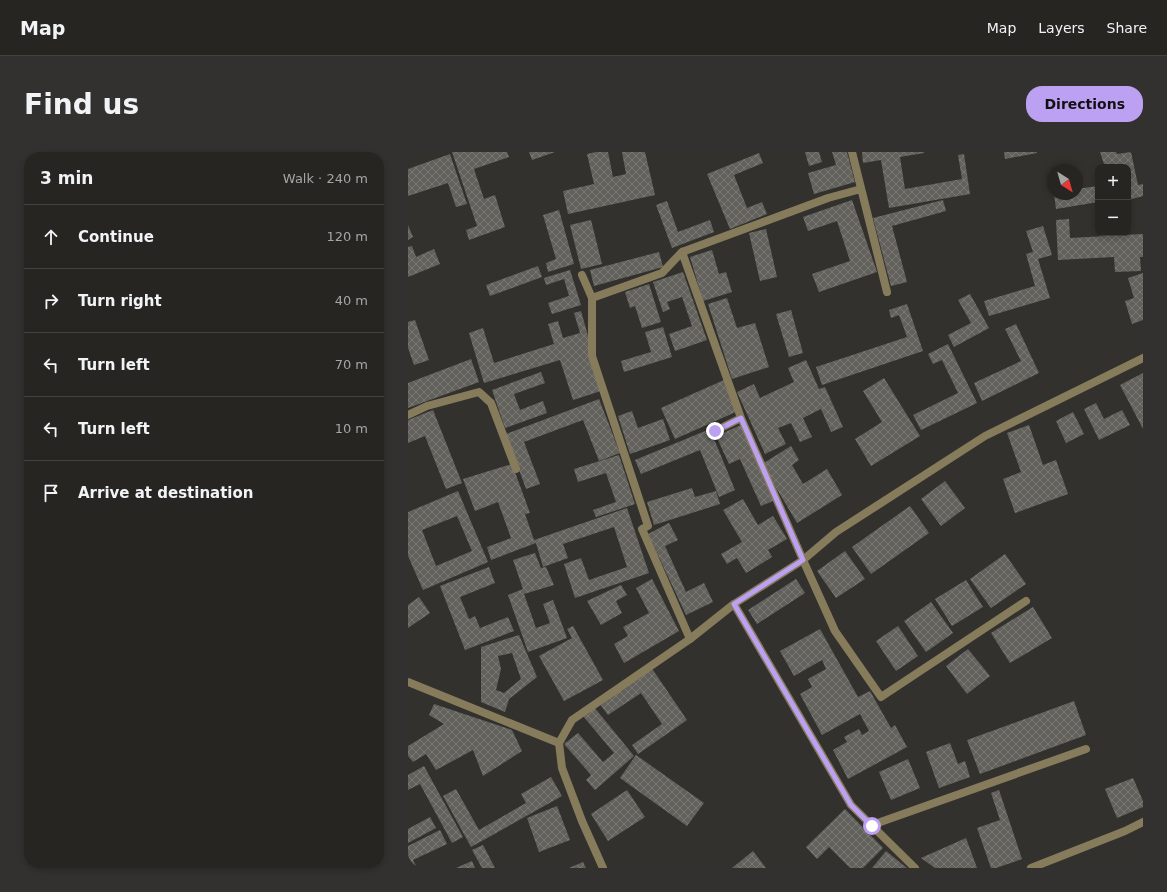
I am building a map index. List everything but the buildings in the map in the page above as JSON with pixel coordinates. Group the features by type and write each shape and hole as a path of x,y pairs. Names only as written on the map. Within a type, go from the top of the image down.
{"street":[{"path":"852,152 887,292"},
{"path":"592,298 662,273 682,252 828,198 861,189"},
{"path":"682,252 741,418 803,560 835,631 881,697 1026,601"},
{"path":"582,275 592,298 592,356 648,526 642,529 690,639"},
{"path":"603,868 582,821 562,768 559,743 572,720 690,639 734,604 803,560 836,532 985,436 1143,358"},
{"path":"408,415 427,406 479,392 490,403 516,469"},
{"path":"715,431 741,418"},
{"path":"734,604 851,805 915,868"},
{"path":"409,684 559,743"},
{"path":"872,826 1086,749"},
{"path":"1031,868 1125,831 1143,822"}],"route":[{"path":"715,431 741,418 803,560 734,604 851,805 872,826"}]}
